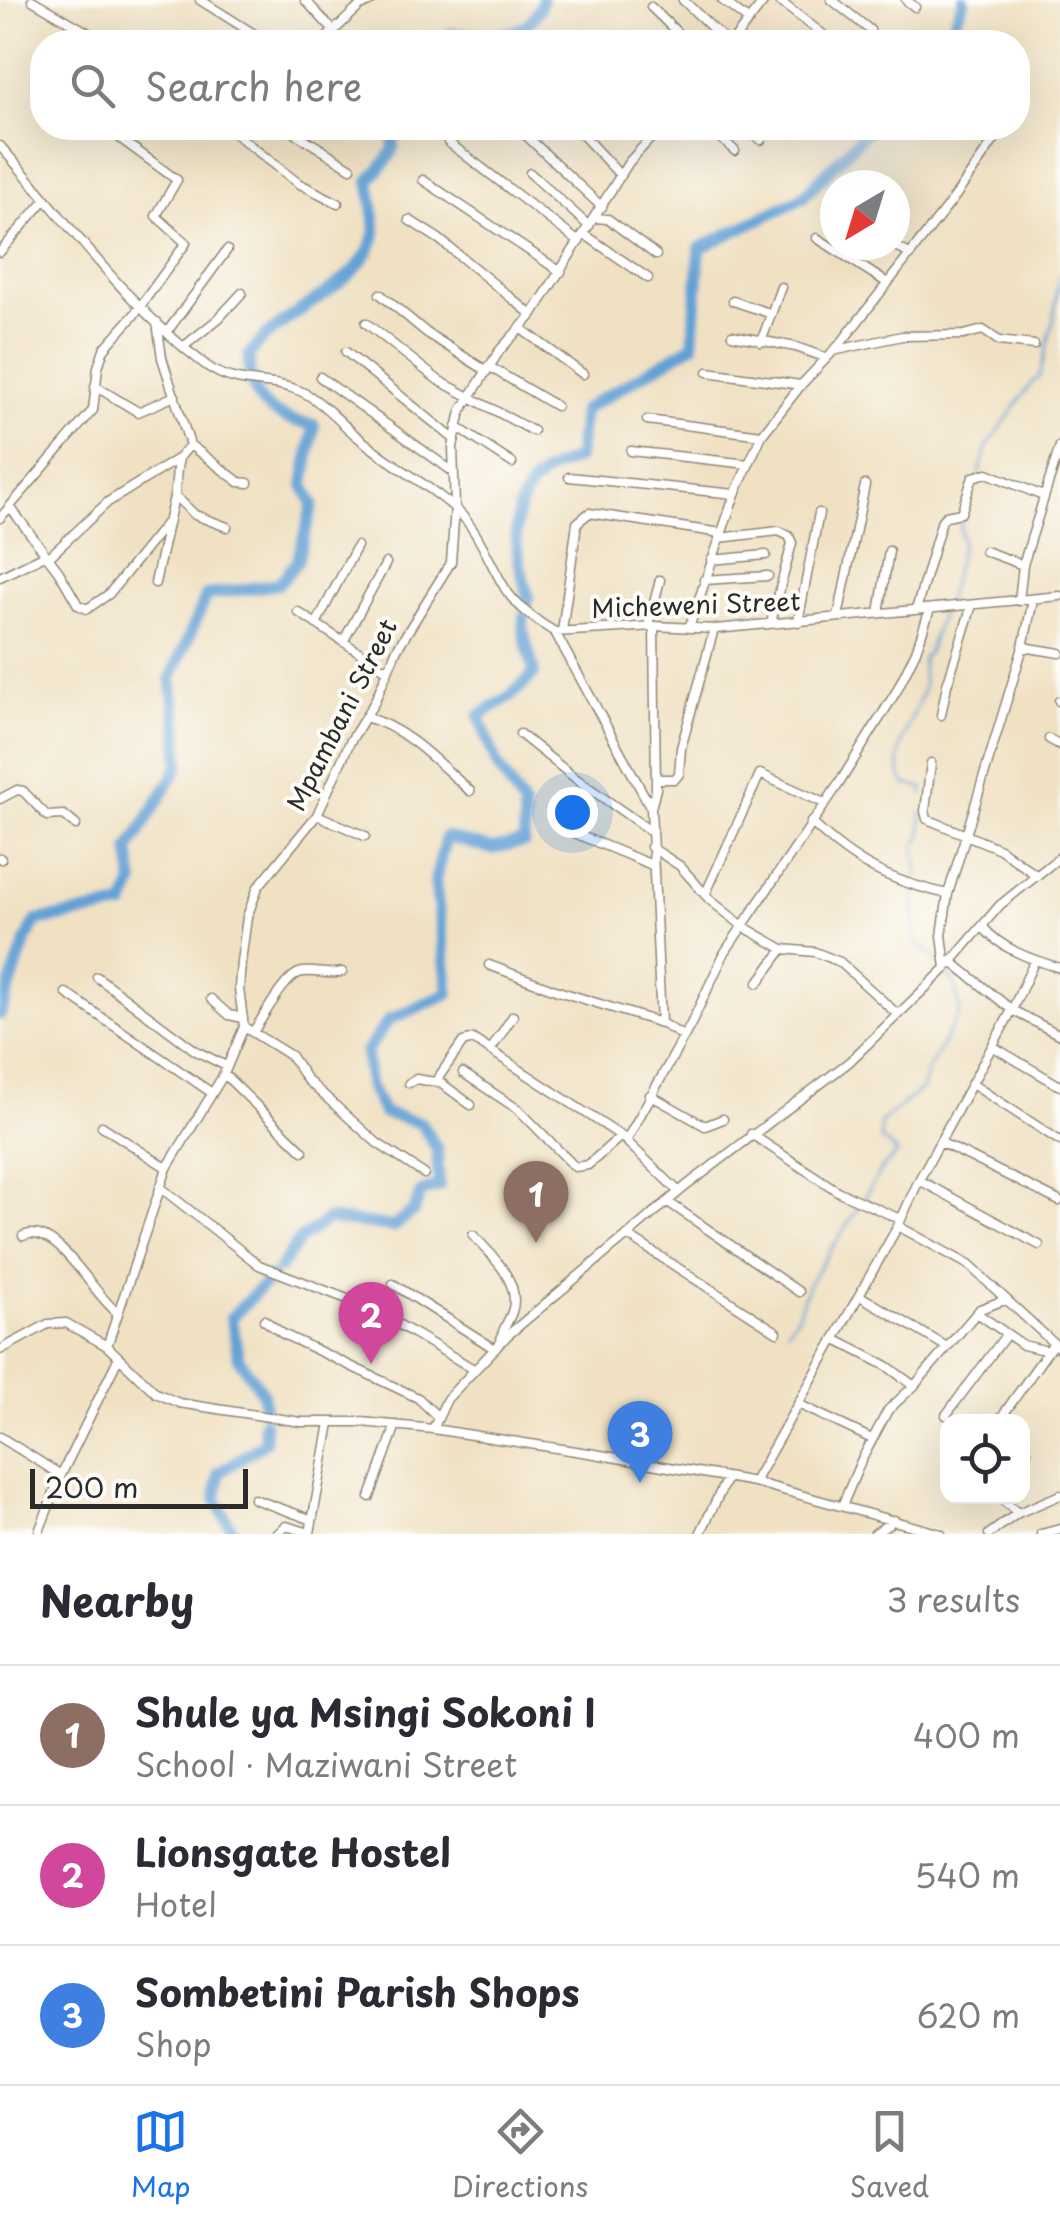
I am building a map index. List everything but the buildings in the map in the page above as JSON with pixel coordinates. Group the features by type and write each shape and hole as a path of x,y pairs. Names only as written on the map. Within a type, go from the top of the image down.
{"street":[{"path":"32,0 83,30"},
{"path":"200,0 247,30"},
{"path":"305,0 332,30 373,0"},
{"path":"683,0 717,30"},
{"path":"722,0 749,21"},
{"path":"741,30 765,0"},
{"path":"778,0 817,30"},
{"path":"832,0 870,30"},
{"path":"906,0 914,7"},
{"path":"652,8 675,30"},
{"path":"0,518 93,410 104,349 186,244 156,216 178,180 123,140"},
{"path":"247,140 298,183 338,203"},
{"path":"306,140 351,168"},
{"path":"531,140 602,207"},
{"path":"587,140 621,176"},
{"name":"Mpambani Street","path":"106,1346 168,1168 247,1025 241,962 251,904 258,887 316,814 418,611 451,562 454,439 468,398 486,368 532,315 621,176 649,140"},
{"path":"723,140 735,151"},
{"path":"910,253 994,140"},
{"path":"448,142 587,230 648,278"},
{"path":"0,146 140,306 183,347 224,377 240,382 267,382 302,392 455,508 474,530 512,599 558,631 651,808"},
{"path":"530,173 587,230"},
{"path":"423,180 561,272"},
{"path":"0,252 45,200"},
{"path":"587,230 608,219 656,255"},
{"path":"409,220 439,239 532,315"},
{"path":"817,238 886,282"},
{"path":"167,332 227,250"},
{"path":"689,628 720,536 762,435 904,260"},
{"path":"761,342 781,287"},
{"path":"183,347 242,293"},
{"path":"380,294 427,332 556,406"},
{"path":"733,301 769,313"},
{"path":"157,322 162,358 190,445 239,482 248,483"},
{"path":"366,324 438,380 533,431"},
{"path":"520,328 583,374"},
{"path":"732,335 830,355 902,336 964,335 984,330 999,341 1034,345"},
{"path":"346,352 454,439"},
{"path":"708,372 801,385"},
{"path":"320,378 452,472"},
{"path":"96,386 138,412 175,396"},
{"path":"646,420 762,435"},
{"path":"457,427 512,464"},
{"path":"0,577 47,556 108,502 179,458 190,445"},
{"path":"1019,601 1023,565 1060,446"},
{"path":"630,450 748,464"},
{"path":"155,583 179,458"},
{"path":"916,610 942,520 961,513 970,480 979,474 1043,496"},
{"path":"568,476 736,494"},
{"path":"838,617 865,486"},
{"path":"174,495 196,515 227,527"},
{"path":"10,508 78,604 87,610 108,594 168,521"},
{"path":"558,631 577,523 589,513 720,536 779,532 790,536 792,543 770,623"},
{"path":"798,622 819,513"},
{"path":"316,624 357,546"},
{"path":"879,613 890,551"},
{"path":"985,552 1023,565"},
{"path":"711,560 766,555"},
{"path":"343,642 386,563"},
{"path":"704,580 768,576"},
{"path":"660,580 651,626 656,779 651,808 661,1022"},
{"name":"Micheweni Street","path":"558,631 651,626 714,629 1060,596"},
{"path":"1033,600 1023,647 948,894 942,936 946,967 1060,1036"},
{"path":"941,716 972,605"},
{"path":"464,1073 519,1110 575,1168 588,1165 624,1138 683,1036 725,952 896,692 930,609"},
{"path":"298,612 388,671"},
{"path":"656,779 675,778 679,774 681,748 714,629"},
{"path":"1023,647 1060,653"},
{"path":"365,717 408,737 470,792"},
{"path":"520,734 574,778 652,832"},
{"path":"1048,738 1060,745"},
{"path":"930,763 926,816 933,823 1006,852 1036,875"},
{"path":"704,894 760,774 824,804"},
{"path":"0,800 17,790 23,791 47,816 64,815 76,825"},
{"path":"316,814 365,836"},
{"path":"811,822 833,843 875,872 948,894"},
{"path":"562,828 652,865"},
{"path":"652,847 686,871 704,894 744,927 783,949 815,952 840,962 896,1013"},
{"path":"433,1429 447,1399 498,1345 682,1189 841,1069 946,967 984,923 1036,875 1059,860"},
{"path":"984,923 992,937 1035,960 1056,967 1060,956"},
{"path":"758,983 783,949"},
{"path":"754,1482 860,1296 1035,960"},
{"path":"488,965 558,992 661,1022 683,1036"},
{"path":"247,1025 290,977 300,972 329,976 342,972"},
{"path":"98,977 225,1070 302,1150"},
{"path":"66,994 212,1094"},
{"path":"211,999 291,1056 307,1080 387,1152 424,1174"},
{"path":"490,1051 513,1016"},
{"path":"436,1081 467,1038 473,1039 624,1138 682,1189"},
{"path":"992,1046 1060,1086"},
{"path":"409,1083 416,1079 436,1081 471,1104"},
{"path":"972,1084 1060,1141"},
{"path":"650,1095 705,1126 723,1119"},
{"path":"102,1126 168,1168"},
{"path":"751,1134 838,1192 968,1265 1054,1348"},
{"path":"940,1142 1060,1202"},
{"path":"919,1180 1039,1245"},
{"path":"160,1187 259,1265 373,1308 475,1370"},
{"path":"668,1202 799,1292"},
{"path":"23,1236 34,1233 46,1238 74,1261 118,1312"},
{"path":"627,1234 778,1332"},
{"path":"473,1235 492,1256 514,1293 513,1309 498,1345"},
{"path":"393,1284 498,1345"},
{"path":"860,1296 948,1347"},
{"path":"842,1506 888,1410 977,1313 1005,1300"},
{"path":"977,1313 1028,1348 1054,1348"},
{"path":"264,1320 283,1334 418,1398 437,1416"},
{"path":"0,1350 57,1322 75,1327 106,1346 156,1393 170,1400 301,1422 433,1429 595,1454 754,1482 942,1534"},
{"path":"947,1414 1006,1335"},
{"path":"834,1339 887,1366 914,1386"},
{"path":"1004,1414 1054,1348"},
{"path":"38,1534 61,1475 118,1359"},
{"path":"798,1404 872,1438"},
{"path":"277,1534 286,1526 308,1534 330,1423"},
{"path":"370,1497 396,1425"},
{"path":"0,1437 61,1475"},
{"path":"700,1534 727,1478"},
{"path":"989,1534 1018,1513 1060,1495"},
{"path":"254,1499 310,1520"},
{"path":"1007,1504 1018,1513"},
{"path":"874,1534 894,1520"},
{"path":"1041,1534 1060,1529"}],"waterway":[{"path":"517,30 528,24 542,0"},
{"path":"951,30 964,0"},
{"path":"0,1015 36,921 124,906 134,882 129,850 179,766 171,678 207,595 278,584 297,562 313,504 304,485 314,425 286,418 265,405 252,385 249,355 280,324 338,284 367,253 375,234 369,181 393,150 394,140"},
{"path":"527,603 516,533 521,502 541,476 578,458 583,410 693,345 700,248 802,198 858,140"},
{"path":"979,473 987,447 1039,378 1060,276"},
{"path":"947,601 962,544 960,528 964,513"},
{"path":"923,795 923,788 905,784 900,771 900,747 923,688 923,657 928,653 941,614"},
{"path":"280,1268 299,1240 328,1219 393,1227 414,1211 421,1192 439,1186 437,1149 421,1123 383,1113 369,1084 366,1052 389,1020 449,993 435,881 446,837 492,849 524,842 524,807 497,765 479,716 513,694 534,674 524,617"},
{"path":"916,881 915,845 921,839 922,813"},
{"path":"864,1199 882,1168 898,1153 881,1139 881,1122 922,1089 927,1072 960,1012 955,985 914,936 915,892"},
{"path":"787,1330 798,1314 808,1285 858,1208"},
{"path":"264,1410 263,1394 239,1359 231,1318 271,1277"},
{"path":"234,1534 216,1499 219,1473 265,1442 264,1423"}],"place":[{"name":"Shule ya Msingi Sokoni I","path":"536,1243"},
{"name":"Lionsgate Hostel","path":"371,1364"},
{"name":"Sombetini Parish Shops","path":"640,1483"}]}
